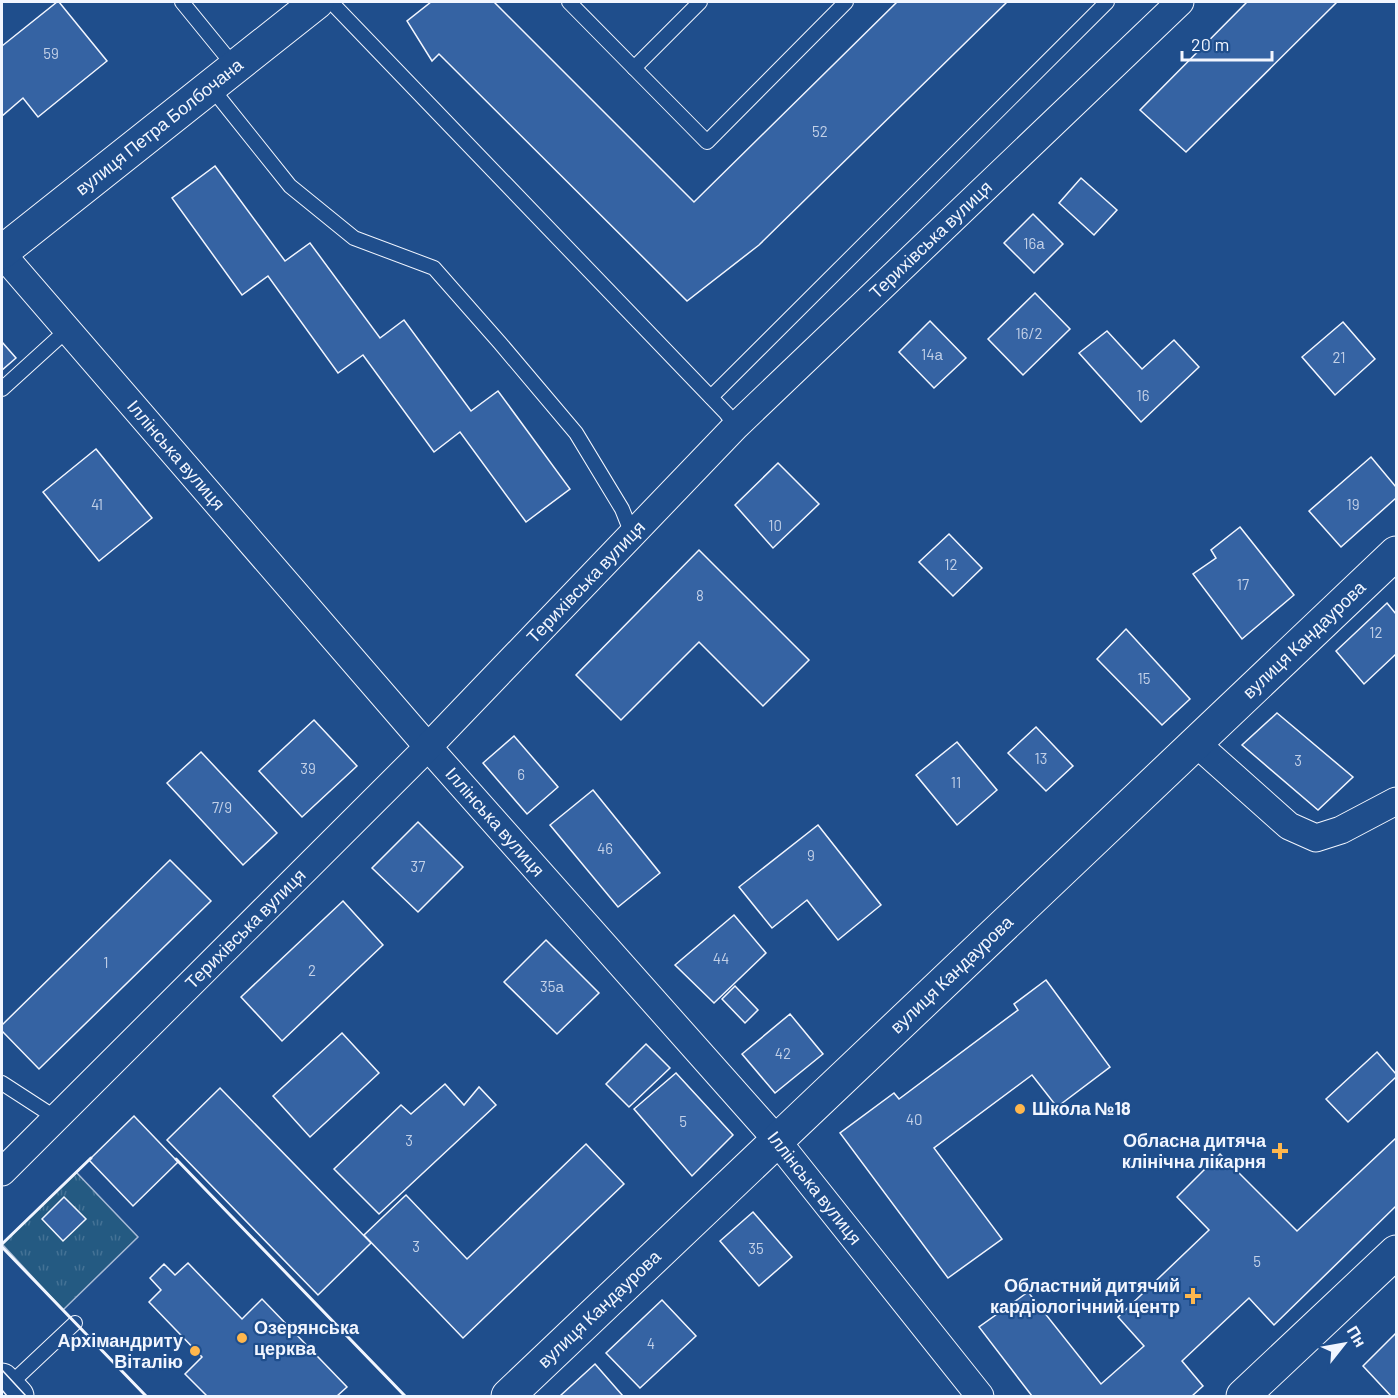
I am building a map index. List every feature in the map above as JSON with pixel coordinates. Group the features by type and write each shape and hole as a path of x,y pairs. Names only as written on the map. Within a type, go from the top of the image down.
{"street":[{"name":"вулиця Петра Болбочана","path":"2,253 317,2"},
{"name":"Терихівська вулиця","path":"2,1172 428,747 736,426 1180,2"},
{"name":"Іллінська вулиця","path":"2,253 428,747 777,1140 980,1396"},
{"name":"вулиця Кандаурова","path":"508,1396 1396,553"},
{"path":"1197,744 1289,826 1316,838 1341,830 1396,801"},
{"path":"1243,1396 1396,1252"}],"lane":[{"path":"182,2 222,77 290,186 354,238 434,268 576,433 621,509 632,534"},
{"path":"331,2 711,397 736,426"},
{"path":"569,2 707,142 846,2"},
{"path":"634,68 700,2"},
{"path":"711,397 1107,2"},
{"path":"2,389 67,330"},
{"path":"2,1083 56,1118"},
{"path":"9,1388 75,1323"}],"green space":[{"path":"76,1172 138,1237 63,1310 2,1244"}],"building":[{"path":"57,2 107,61 38,117 23,98 2,116 2,46"},
{"path":"431,2 494,2 694,202 897,2 1007,2 759,245 687,301 439,54 432,61 407,21"},
{"path":"1247,2 1337,2 1186,152 1140,110"},
{"path":"215,166 285,261 310,243 380,338 404,320 471,411 498,391 570,489 526,522 460,432 434,452 363,355 338,373 268,276 242,295 172,198"},
{"path":"1081,178 1117,210 1094,235 1059,203"},
{"path":"1033,214 1063,244 1034,273 1004,243"},
{"path":"1035,293 1070,329 1023,375 988,339"},
{"path":"930,321 966,358 934,388 899,352"},
{"path":"1343,322 1375,359 1335,395 1302,357"},
{"path":"1107,331 1142,369 1174,340 1199,367 1141,422 1079,353"},
{"path":"2,342 16,358 2,370"},
{"path":"96,449 152,518 99,561 43,492"},
{"path":"1371,457 1396,487 1396,498 1341,547 1309,511"},
{"path":"778,463 819,504 773,548 735,505"},
{"path":"1240,527 1294,595 1242,639 1193,574 1216,558 1211,550"},
{"path":"949,534 982,568 953,596 919,562"},
{"path":"699,550 809,660 763,706 699,642 621,720 576,675"},
{"path":"1387,603 1396,614 1396,654 1364,684 1336,651"},
{"path":"1126,629 1190,699 1162,725 1097,659"},
{"path":"1277,713 1353,777 1318,810 1242,745"},
{"path":"314,720 357,766 302,817 259,771"},
{"path":"1036,727 1073,766 1046,791 1008,753"},
{"path":"514,736 558,787 527,814 483,763"},
{"path":"957,742 997,790 957,825 916,775"},
{"path":"201,752 277,833 243,865 167,783"},
{"path":"593,790 660,873 618,907 550,825"},
{"path":"418,822 463,867 418,912 372,868"},
{"path":"818,825 881,905 838,940 807,900 772,928 739,887"},
{"path":"170,860 211,901 39,1069 2,1031 2,1025"},
{"path":"343,901 383,945 282,1041 241,997"},
{"path":"734,915 766,953 714,1003 675,965"},
{"path":"546,940 599,993 557,1034 504,982"},
{"path":"1046,980 1110,1067 1057,1107 1032,1075 934,1148 1002,1239 948,1278 840,1133 894,1093 899,1099 1018,1010 1014,1004"},
{"path":"735,986 758,1010 745,1023 722,999"},
{"path":"790,1014 823,1054 775,1093 742,1054"},
{"path":"342,1033 379,1073 310,1137 273,1096"},
{"path":"646,1044 670,1068 629,1107 606,1084"},
{"path":"1377,1052 1396,1074 1396,1077 1348,1122 1326,1099"},
{"path":"676,1073 733,1135 692,1176 634,1109"},
{"path":"445,1084 464,1105 479,1087 496,1105 379,1214 334,1169 401,1105 411,1114"},
{"path":"220,1088 371,1243 318,1295 167,1140"},
{"path":"134,1116 178,1162 133,1206 89,1160"},
{"path":"1396,1138 1396,1206 1274,1325 1249,1298 1182,1361 1203,1386 1192,1396 1032,1396 979,1327 1028,1292 1101,1384 1144,1346 1118,1317 1209,1230 1177,1197 1220,1154 1297,1231"},
{"path":"586,1144 624,1184 463,1338 364,1235 406,1195 467,1259"},
{"path":"64,1197 86,1219 63,1241 42,1219"},
{"path":"753,1212 792,1257 759,1286 720,1241"},
{"name":"Озерянська церква","path":"188,1263 242,1319 262,1299 347,1387 337,1396 207,1396 185,1374 202,1357 149,1302 161,1290 150,1278 164,1264 175,1275"},
{"path":"662,1300 696,1336 640,1388 606,1353"},
{"path":"1396,1333 1396,1396 1391,1396 1363,1366"},
{"path":"595,1364 623,1396 560,1396"}],"tram line":[{"path":"2,1370 26,1396"},
{"path":"2,1390 7,1396"}],"wall":[{"path":"2,1244 91,1158"},
{"path":"176,1159 405,1396"},
{"path":"2,1247 146,1396"}],"place":[{"name":"Школа №18","path":"1020,1109"},
{"name":"Обласна дитяча клінічна лікарня","path":"1280,1151"},
{"name":"Областний дитячий кардіологічний центр","path":"1193,1296"},
{"name":"Озерянська церква","path":"242,1338"},
{"name":"Архімандриту Віталію","path":"195,1351"}]}
